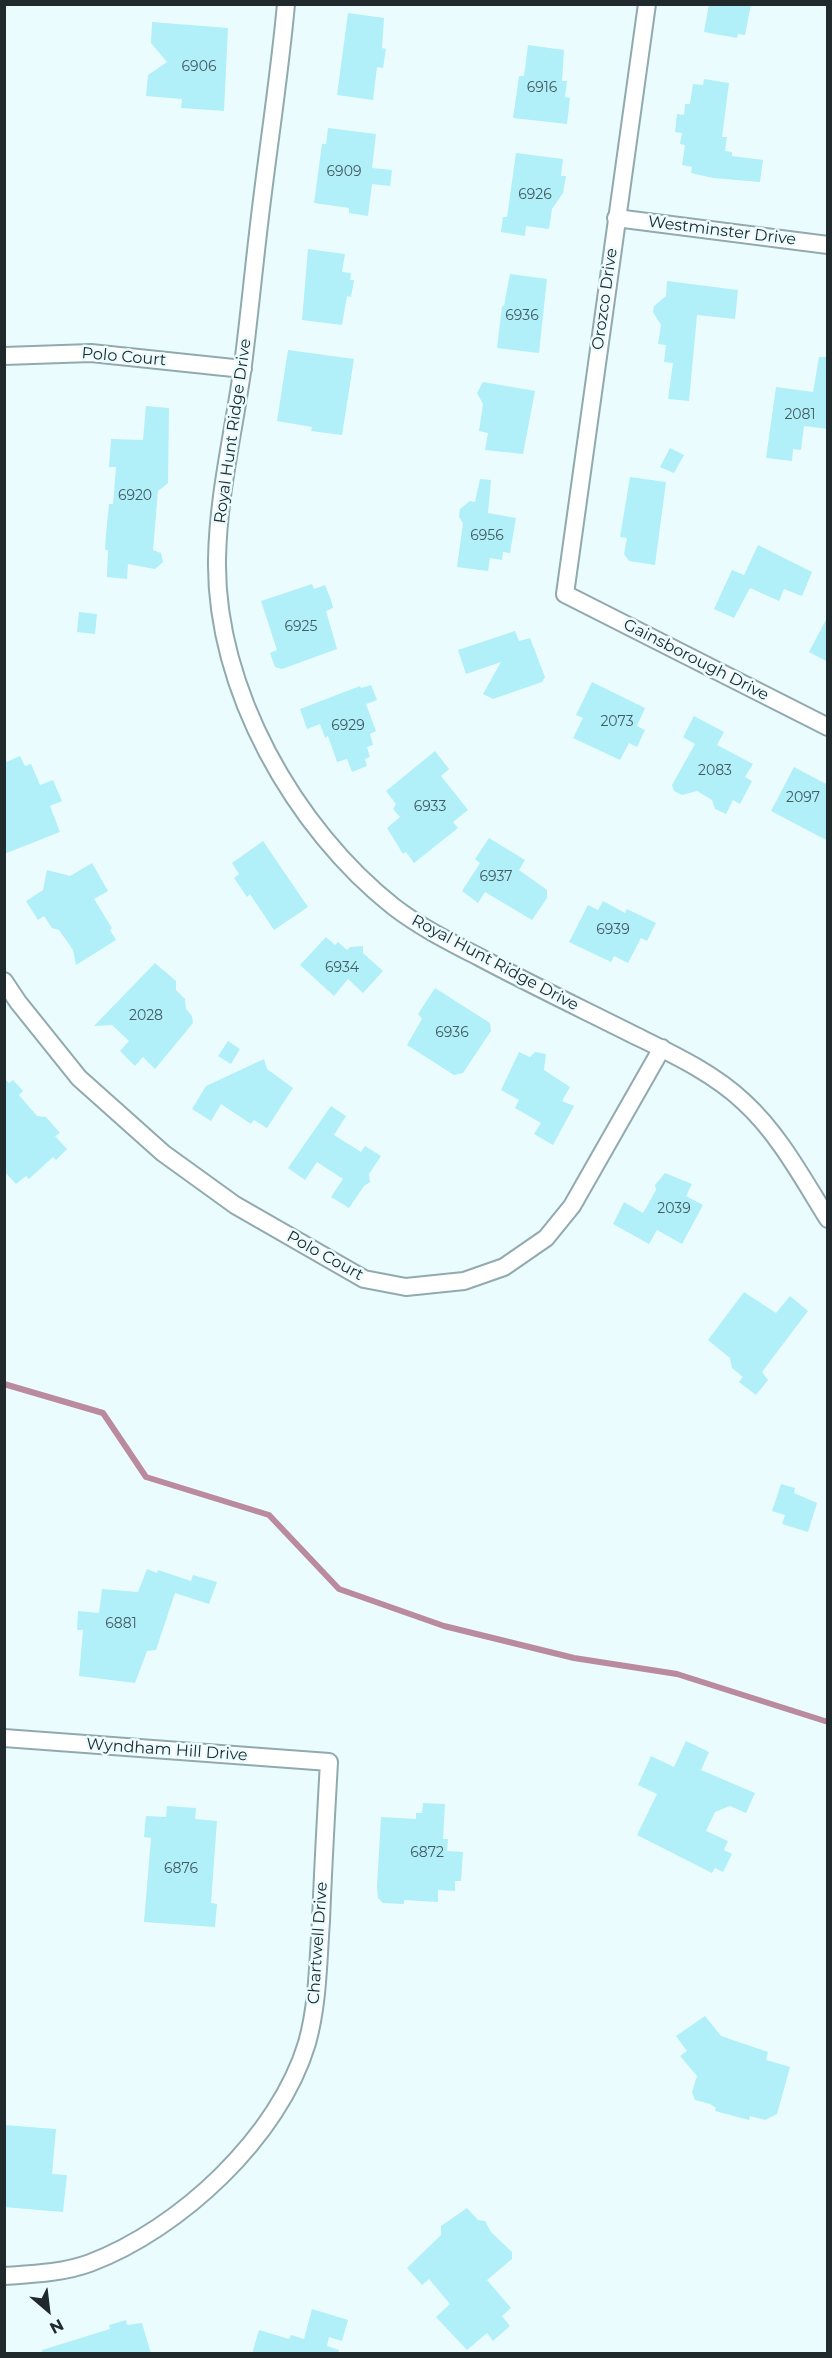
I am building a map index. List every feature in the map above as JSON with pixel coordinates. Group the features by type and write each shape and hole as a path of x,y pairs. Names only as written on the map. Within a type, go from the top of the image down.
{"street":[{"name":"Royal Hunt Ridge Drive","path":"286,4 243,369 220,500 217,563 220,609 235,671 256,728 272,761 320,835 360,877 396,908 464,949 662,1048 722,1083 768,1126 828,1219"},
{"name":"Orozco Drive","path":"565,594 616,218 648,4"},
{"name":"Westminster Drive","path":"616,218 828,245"},
{"name":"Polo Court","path":"4,356 91,353 243,369"},
{"name":"Gainsborough Drive","path":"565,594 828,727"},
{"name":"Polo Court","path":"4,981 79,1078 163,1153 235,1205 364,1279 406,1287 464,1281 504,1267 546,1238 572,1206 662,1048"},
{"name":"Wyndham Hill Drive","path":"4,1738 329,1762"},
{"name":"Chartwell Drive","path":"4,2276 44,2274 88,2264 133,2243 176,2214 230,2166 261,2132 284,2096 307,2043 317,1986 329,1762"}],"building":[{"path":"709,4 751,4 745,35 738,34 737,38 704,32"},
{"path":"348,13 384,18 382,48 386,49 383,68 377,67 373,100 337,95"},
{"path":"152,22 228,28 224,111 181,108 182,99 146,96 148,75 167,62 151,43"},
{"path":"528,45 564,50 562,81 567,81 565,97 570,98 567,124 513,118 519,76 524,76"},
{"path":"704,79 729,83 722,137 727,137 725,151 732,152 732,156 763,160 760,182 713,178 691,173 692,167 682,165 685,145 680,144 682,133 675,132 677,114 684,115 685,104 690,104 693,84 703,85"},
{"path":"328,128 376,134 372,168 392,170 390,186 372,184 368,216 349,213 349,208 314,203 322,144 326,144"},
{"path":"516,153 563,159 561,176 566,176 563,193 552,209 549,229 526,226 525,236 501,232 503,217 507,217"},
{"path":"308,249 345,254 342,272 351,273 350,280 354,280 351,297 347,296 342,325 302,320"},
{"path":"510,274 547,279 539,353 497,348 502,306 504,306"},
{"path":"667,281 738,290 735,319 697,315 689,401 668,399 673,363 664,362 666,345 658,344 661,325 653,312 654,306 666,296"},
{"path":"288,350 354,359 342,435 311,431 312,427 277,421"},
{"path":"819,357 828,357 828,429 804,426 801,450 793,449 792,461 766,458 776,387 813,392"},
{"path":"483,382 535,391 523,454 485,450 488,433 479,431 483,404 477,393"},
{"path":"146,406 169,408 168,483 158,491 153,550 161,553 163,562 155,569 128,564 127,579 107,577 106,534 109,504 113,504 116,467 109,467 111,439 143,440"},
{"path":"670,448 684,455 674,473 660,467"},
{"path":"630,477 666,482 655,565 629,561 624,554 627,538 620,537"},
{"path":"480,479 491,480 488,513 516,518 510,553 503,552 502,560 490,558 488,571 457,567 463,523 459,517 460,509 470,501 475,502"},
{"path":"758,545 812,572 802,596 784,589 779,601 750,588 734,618 714,609 732,570 744,575"},
{"path":"312,584 314,589 325,585 331,600 333,608 326,611 337,649 282,669 275,667 270,653 277,650 261,601"},
{"path":"79,612 97,614 95,634 77,632"},
{"path":"828,616 828,662 809,652"},
{"path":"515,631 519,641 530,638 545,677 542,682 493,699 483,694 501,662 466,674 458,650"},
{"path":"592,682 645,708 637,726 645,730 637,747 629,743 620,760 573,738 583,718 576,715"},
{"path":"371,685 377,700 366,704 376,731 370,734 373,745 367,747 370,757 365,759 367,766 352,772 347,759 337,762 328,736 325,738 320,724 307,729 300,709 360,686 361,688"},
{"path":"694,716 724,732 717,745 753,764 745,777 752,781 740,804 733,800 726,814 715,809 712,800 697,791 682,795 674,791 672,785 695,744 683,737"},
{"path":"435,751 449,769 441,776 468,810 453,822 458,828 414,863 406,852 403,854 387,828 400,817 393,809 396,804 386,791"},
{"path":"20,756 25,766 31,764 40,785 53,780 62,801 50,806 60,832 4,854 4,763"},
{"path":"794,767 828,785 828,841 771,811"},
{"path":"489,838 525,860 519,870 547,890 547,898 532,920 485,892 478,903 462,891 480,863 475,859"},
{"path":"263,841 308,907 274,930 250,894 247,897 234,878 239,874 232,863"},
{"path":"92,863 108,891 94,899 112,928 110,930 116,940 76,965 73,950 59,930 52,928 44,916 38,920 26,901 43,890 47,870 70,876"},
{"path":"603,901 625,913 627,909 656,923 647,941 641,938 628,963 614,956 611,962 569,942 588,905 598,910"},
{"path":"326,937 335,945 338,942 347,950 350,947 363,946 363,953 383,971 363,993 348,979 334,996 300,965"},
{"path":"155,963 176,981 176,990 185,999 186,1009 192,1016 193,1023 155,1069 143,1057 135,1066 120,1051 129,1041 112,1025 94,1026"},
{"path":"435,988 490,1023 491,1031 463,1073 454,1075 407,1045 422,1019 418,1014"},
{"path":"228,1041 240,1049 231,1064 218,1056"},
{"path":"519,1052 530,1057 535,1052 546,1054 544,1070 570,1087 562,1101 574,1106 553,1145 534,1134 541,1123 515,1108 519,1100 501,1090"},
{"path":"264,1059 267,1069 293,1088 267,1128 254,1120 251,1124 221,1104 211,1121 192,1109 206,1086"},
{"path":"4,1078 9,1083 13,1080 23,1091 19,1095 37,1116 46,1117 60,1133 55,1136 67,1149 56,1160 53,1157 29,1179 26,1176 16,1184 4,1171"},
{"path":"331,1106 346,1116 334,1135 361,1152 365,1146 381,1156 369,1174 370,1182 364,1186 349,1208 331,1197 343,1179 317,1162 305,1180 288,1168"},
{"path":"665,1173 692,1184 686,1196 703,1205 682,1244 657,1230 649,1244 613,1224 624,1202 643,1213 656,1190 655,1185"},
{"path":"744,1292 776,1313 790,1296 808,1311 762,1372 768,1380 756,1395 739,1382 743,1377 732,1368 730,1358 708,1340"},
{"path":"781,1484 795,1488 794,1493 817,1503 808,1532 782,1524 785,1515 772,1511"},
{"path":"147,1569 157,1573 158,1570 191,1581 193,1575 217,1582 209,1604 175,1593 156,1650 147,1651 135,1683 79,1676 83,1630 77,1630 78,1611 99,1613 102,1589 138,1592"},
{"path":"686,1741 709,1752 701,1770 755,1793 746,1813 730,1806 715,1812 706,1831 728,1841 724,1850 732,1854 723,1872 715,1868 712,1873 637,1835 657,1794 638,1785 651,1756 674,1767"},
{"path":"423,1803 445,1804 443,1839 448,1839 447,1851 463,1852 461,1881 455,1881 455,1891 438,1890 438,1902 404,1900 404,1904 383,1903 378,1898 377,1887 381,1817 416,1819 416,1813 422,1813"},
{"path":"167,1806 196,1808 195,1819 217,1821 211,1903 217,1904 215,1927 144,1922 151,1838 144,1837 146,1816 166,1817"},
{"path":"705,2016 721,2036 768,2052 766,2060 790,2067 777,2114 765,2120 750,2116 749,2120 715,2111 716,2108 710,2104 695,2100 692,2092 697,2076 680,2056 687,2051 676,2036"},
{"path":"4,2125 56,2129 52,2174 67,2175 63,2212 4,2207"},
{"path":"467,2208 478,2220 485,2221 491,2232 512,2252 512,2259 487,2280 511,2308 502,2316 510,2326 493,2341 487,2333 467,2350 436,2317 450,2304 429,2279 422,2285 407,2268 441,2235 441,2226"},
{"path":"312,2309 348,2320 342,2341 329,2337 327,2346 339,2350 338,2354 252,2354 259,2330 289,2339 291,2335 304,2339"},
{"path":"126,2320 127,2325 142,2323 151,2354 42,2354 42,2350 110,2329 109,2325"}],"waterway":[{"path":"4,1384 103,1413 146,1477 269,1515 339,1589 444,1626 574,1658 677,1674 828,1722"}]}
